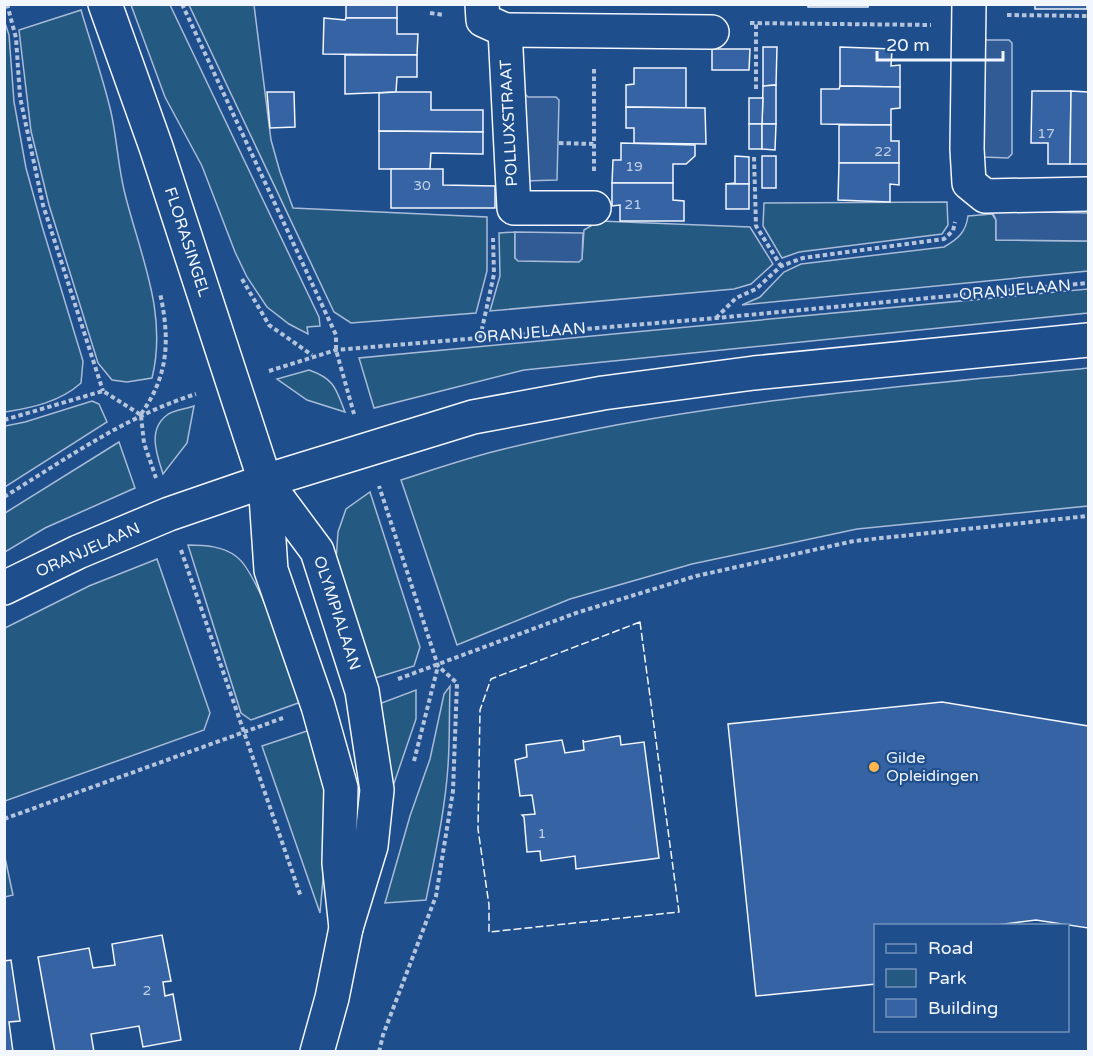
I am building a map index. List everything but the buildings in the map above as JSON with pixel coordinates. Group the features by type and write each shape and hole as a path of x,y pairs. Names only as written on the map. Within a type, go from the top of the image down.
{"street":[{"name":"FLORASINGEL","path":"105,4 156,147 265,481"},
{"path":"482,4 483,20 505,30 712,32"},
{"path":"983,10 967,149 969,183 985,196 1089,194"},
{"name":"POLLUXSTRAAT","path":"505,30 514,208 594,208"},
{"name":"ORANJELAAN","path":"4,588 78,552 169,514 265,481 473,417 603,393 754,373 1089,340"},
{"name":"OLYMPIALAAN","path":"265,481 271,570 318,706 341,788 339,863 346,928"},
{"name":"OLYMPIALAAN","path":"265,481 317,551 362,691 377,790 371,846 346,928 332,998 317,1052"}],"path":[{"path":"8,4 16,38 20,97 43,205 103,391 141,415"},
{"path":"182,4 336,335 336,350 366,449 438,666 457,683 453,791 436,896 383,1035 379,1052"},
{"path":"983,10 1089,16"},
{"path":"756,23 756,89"},
{"path":"712,32 735,24 756,23 937,25"},
{"path":"594,31 594,208"},
{"path":"559,143 594,144"},
{"path":"754,157 756,226 780,266"},
{"path":"716,318 736,298 756,289 780,266 803,258 944,240 953,231 959,199 969,183"},
{"path":"480,338 494,274 492,222 514,224 514,208"},
{"name":"ORANJELAAN","path":"4,497 104,435 141,415 176,401 336,350 1089,284"},
{"path":"159,286 165,314 165,354 154,396 141,415 144,442 308,917 346,928"},
{"path":"4,420 103,391"},
{"path":"438,666 576,613 696,576 854,541 1089,516"},
{"path":"4,819 243,732"}],"green space":[{"path":"131,5 170,5 319,317 320,326 307,327 308,334 289,324 267,307 247,277 202,166 165,97"},
{"path":"189,5 254,5 271,140 293,208 487,217 487,271 476,313 351,323 334,312"},
{"path":"81,10 111,112 123,184 150,284 157,330 152,378 127,382 112,380 98,363 49,205 31,131 19,30"},
{"path":"4,20 9,35 14,102 26,168 83,361 81,383 73,390 45,403 5,412"},
{"path":"947,202 948,225 942,234 799,252 782,258 763,226 764,203"},
{"path":"992,214 996,220 996,240 1088,241 1088,271 742,305 760,297 784,272 801,264 944,247 960,234 968,216"},
{"path":"599,221 750,227 773,264 751,284 734,289 490,311 500,276 499,233 515,232 515,258 582,259 584,230"},
{"path":"1088,289 1088,313 524,370 374,408 359,358"},
{"path":"1088,368 1088,506 857,529 692,564 570,599 457,645 401,480 496,451 643,420 717,408 865,390"},
{"path":"309,370 329,381 345,412 307,400 277,379"},
{"path":"92,401 99,404 107,422 5,487 5,426"},
{"path":"194,406 187,443 163,474 155,443 157,428 170,413"},
{"path":"119,442 135,488 45,528 5,552 5,513"},
{"path":"370,492 420,647 414,666 372,679 336,561 338,532 346,509"},
{"path":"188,545 226,550 246,567 282,647 301,702 251,720 241,713"},
{"path":"157,559 210,713 204,730 5,801 5,628 89,586"},
{"path":"450,686 447,783 426,900 385,903 410,816 430,759 444,694"},
{"path":"416,690 416,719 389,798 379,704"},
{"path":"310,730 322,775 326,802 326,844 320,913 262,746"},
{"path":"4,853 13,895 5,897 4,897"}],"shaded area":[{"path":"981,35 987,40 1009,40 1012,43 1012,154 1008,158 983,157"},
{"path":"523,92 528,97 556,97 559,100 557,180 524,181"},
{"path":"992,211 1088,213 1088,241 996,240 996,220"},
{"path":"515,232 583,233 582,259 579,262 518,261 515,258"}],"fence":[{"path":"640,622 679,912 489,932 489,905 478,829 480,710 491,679 640,622"}],"place":[{"name":"Gilde Opleidingen","path":"874,767"}]}
